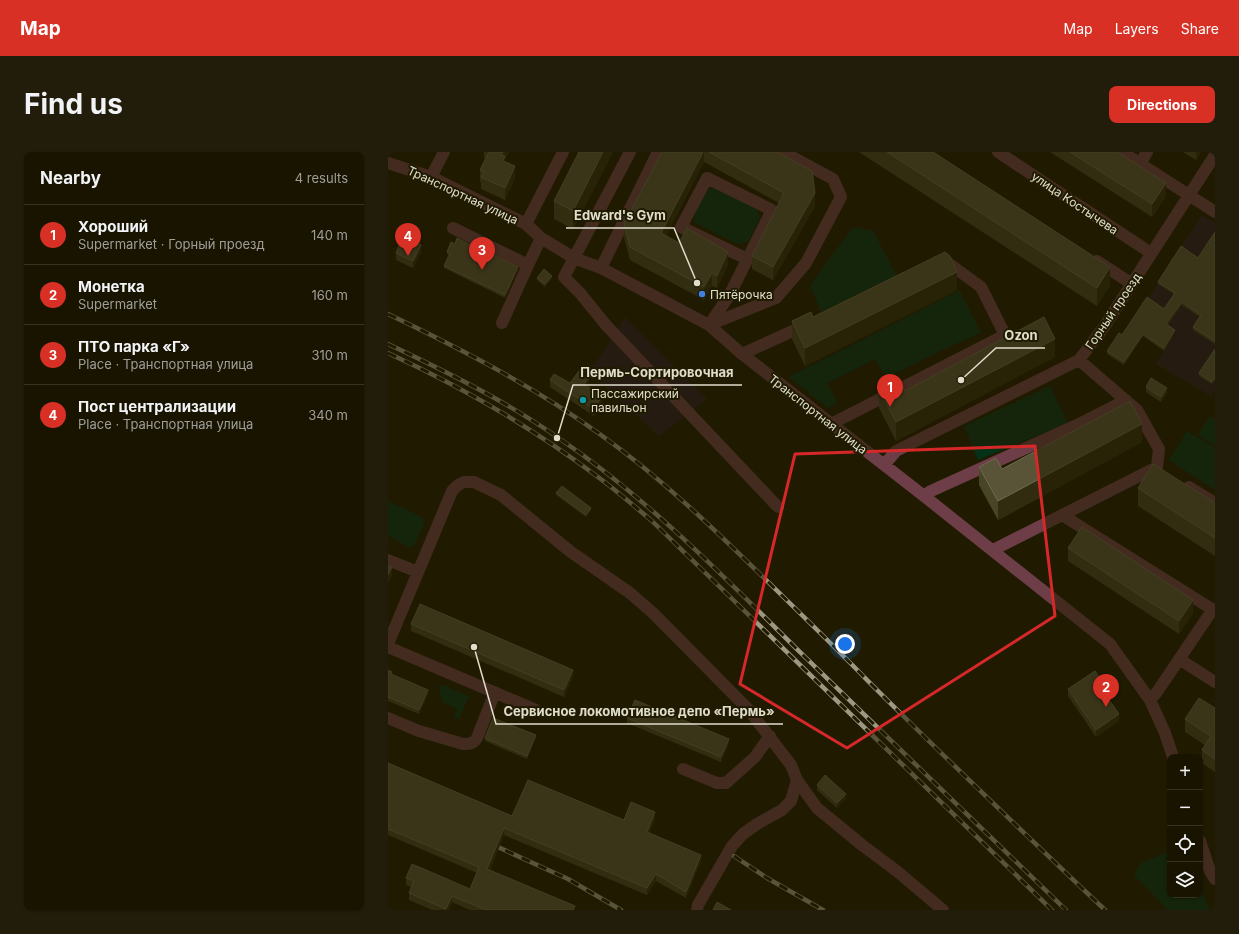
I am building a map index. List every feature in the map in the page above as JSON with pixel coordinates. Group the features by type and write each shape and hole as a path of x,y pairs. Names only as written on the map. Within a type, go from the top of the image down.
{"street":[{"path":"431,178 444,152"},
{"path":"526,224 563,152"},
{"path":"630,152 564,277 580,293 606,324 778,507"},
{"path":"601,268 658,152"},
{"path":"709,325 776,298 806,262 841,197 833,179 783,152"},
{"name":"улица Костычева","path":"998,152 1151,253"},
{"path":"1122,152 1215,212"},
{"path":"1140,164 1147,152"},
{"name":"Горный проезд","path":"884,466 896,451 1079,360 1104,327 1189,196 1210,174 1215,155"},
{"name":"Транспортная улица","path":"388,163 431,178 526,224 541,238 574,258 601,268 709,325 742,354 993,550 1110,644 1150,700 1165,733 1172,754"},
{"path":"709,325 729,296 772,210 707,178 681,226 747,259"},
{"path":"453,228 528,265"},
{"path":"502,323 541,238"},
{"path":"1084,253 1132,284"},
{"path":"831,424 1005,335 981,287 944,260 930,267"},
{"path":"742,354 814,321"},
{"path":"1079,360 1137,410 1159,449 1157,467"},
{"path":"924,496 937,488 1077,425 1126,400"},
{"path":"1157,467 1168,474"},
{"path":"993,550 1157,467"},
{"path":"1179,481 1215,503"},
{"path":"388,644 452,491 464,482 474,482 483,486 501,495 571,552 630,593 653,613 749,710 791,765 797,780 817,808 898,872 943,910"},
{"path":"1062,515 1214,610 1150,700"},
{"path":"388,560 418,572"},
{"path":"388,647 536,710"},
{"path":"1178,659 1215,682"},
{"path":"388,718 419,731 463,744 470,744 477,738 495,692"},
{"path":"683,769 718,783 726,783 755,758 770,736"},
{"path":"698,910 698,906 732,846 752,827 782,810 791,800 797,780"},
{"path":"1203,849 1210,871 1215,879"}],"highlighted area":[{"path":"1035,446 1055,616 847,748 740,684 795,454"}],"shaded area":[{"path":"1202,215 1215,223 1215,390 1211,396 1156,364 1175,333 1166,327 1147,300"},
{"path":"625,317 707,399 659,436 588,371 599,358"}],"green space":[{"path":"716,187 756,205 760,218 748,242 738,244 695,223 694,215 706,190"},
{"path":"853,227 873,231 897,276 821,312 810,285"},
{"path":"960,290 981,333 944,349 886,378 875,359 827,383 838,403 828,408 789,377"},
{"path":"1050,386 1068,423 978,460 964,426"},
{"path":"1210,416 1215,420 1215,446 1198,435"},
{"path":"1187,431 1215,448 1215,490 1169,460"},
{"path":"388,501 420,516 423,520 424,524 412,547 409,547 388,536"},
{"path":"443,685 469,696 459,719 454,717 457,709 442,701 439,689 440,686"},
{"path":"1167,852 1167,898 1203,898 1203,895 1210,910 1168,910 1134,875 1141,863"}],"building":[{"path":"489,152 503,152 501,155 505,156 503,161 515,166 505,188 481,177 484,172 480,170"},
{"path":"579,152 603,152 573,211 554,201"},
{"path":"662,152 703,152 661,233 679,243 687,228 728,252 717,276 712,273 704,287 630,247 624,224"},
{"path":"709,152 777,152 812,171 815,193 773,267 752,256 784,193"},
{"path":"887,152 933,152 1110,267 1097,288"},
{"path":"1070,152 1117,152 1166,183 1152,204"},
{"path":"1215,232 1215,341 1193,327 1201,315 1182,302 1166,324 1175,330 1164,348 1143,334 1124,362 1107,351 1119,333 1122,335 1147,297 1164,309 1175,293 1158,282 1181,246 1198,258"},
{"path":"403,236 421,245 413,261 396,253"},
{"path":"457,238 475,247 476,245 518,267 505,295 444,266 450,253 447,252 451,242 455,244"},
{"path":"945,252 950,256 957,272 805,348 792,321 811,312 813,317"},
{"path":"544,269 552,276 545,284 537,278"},
{"path":"1044,317 1055,339 896,422 879,390 899,379 905,391"},
{"path":"1215,349 1215,378 1212,382 1199,373"},
{"path":"579,371 589,378 584,384 602,396 594,409 550,380 554,374 570,383"},
{"path":"1151,378 1167,388 1161,397 1146,387"},
{"path":"1130,401 1142,424 998,501 979,467 996,458 1002,469"},
{"path":"1153,464 1215,503 1215,538 1138,488"},
{"path":"562,486 591,508 586,515 556,493"},
{"path":"1082,527 1193,600 1179,621 1068,548"},
{"path":"388,566 392,567 388,575"},
{"path":"420,604 573,670 564,690 411,624"},
{"path":"388,670 392,672 391,674 428,690 419,710 388,697"},
{"path":"1095,671 1109,692 1105,694 1119,714 1096,730 1068,689"},
{"path":"1199,698 1215,708 1215,759 1202,750 1211,736 1185,719"},
{"path":"635,700 729,739 721,757 627,718"},
{"path":"493,718 536,735 527,756 485,738"},
{"path":"388,763 512,816 528,780 624,820 631,802 655,812 647,832 701,855 686,892 656,874 647,888 504,828 487,869 575,906 573,910 486,910 452,896 446,909 409,893 414,881 406,878 412,864 470,889 479,867 388,829"},
{"path":"825,775 846,794 837,803 817,785"},
{"path":"717,902 731,910 713,910"}],"railway":[{"path":"388,314 470,355 524,385 576,417 623,451 665,485 725,540 926,739 1105,910"},
{"path":"388,344 454,376 519,412 560,439 625,488 716,569 1066,910"},
{"path":"388,353 470,394 523,425 605,482 632,504 652,521 1052,910"},
{"path":"489,843 568,879 621,910"},
{"path":"734,856 767,878 823,910"}],"place":[{"name":"Пост централизации","path":"408,256"},
{"name":"ПТО парка «Г»","path":"482,270"},
{"name":"Edward's Gym","path":"697,283"},
{"name":"Пятёрочка","path":"702,294"},
{"name":"Ozon","path":"961,380"},
{"name":"Пассажирский павильон","path":"583,400"},
{"name":"Хороший","path":"890,407"},
{"name":"Пермь-Сортировочная","path":"557,438"},
{"name":"Сервисное локомотивное депо «Пермь»","path":"474,647"},
{"name":"Монетка","path":"1106,707"}]}
